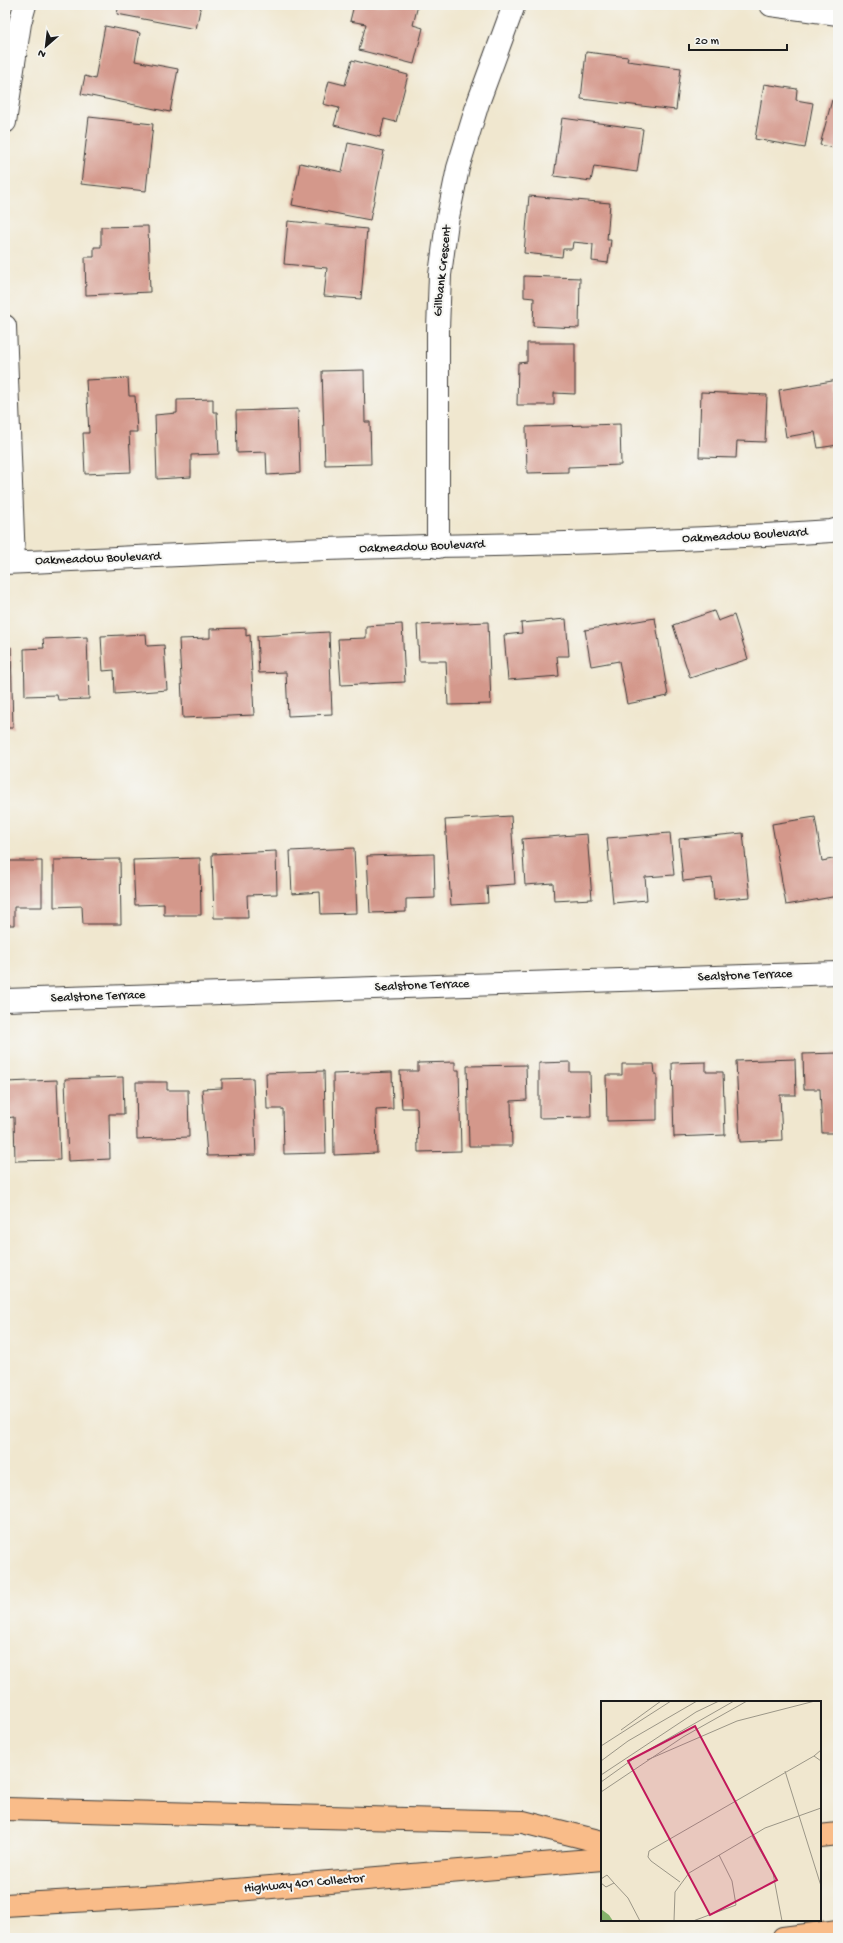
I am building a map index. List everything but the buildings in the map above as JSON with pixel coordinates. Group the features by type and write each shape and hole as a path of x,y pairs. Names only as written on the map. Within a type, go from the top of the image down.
{"highway":[{"path":"5,1809 523,1822 601,1842"},
{"path":"821,1836 838,1834"},
{"name":"Highway 401 Collector","path":"5,1905 177,1895 601,1859"},
{"path":"783,1938 838,1931"}],"street":[{"path":"5,122 17,44 25,5"},
{"name":"Gillbank Crescent","path":"438,546 438,330 440,275 447,222 458,168 475,110 514,5"},
{"path":"771,5 838,14"},
{"path":"5,326 10,562"},
{"name":"Oakmeadow Boulevard","path":"10,562 752,536 831,531 838,529"},
{"name":"Sealstone Terrace","path":"5,1000 838,973"}]}
